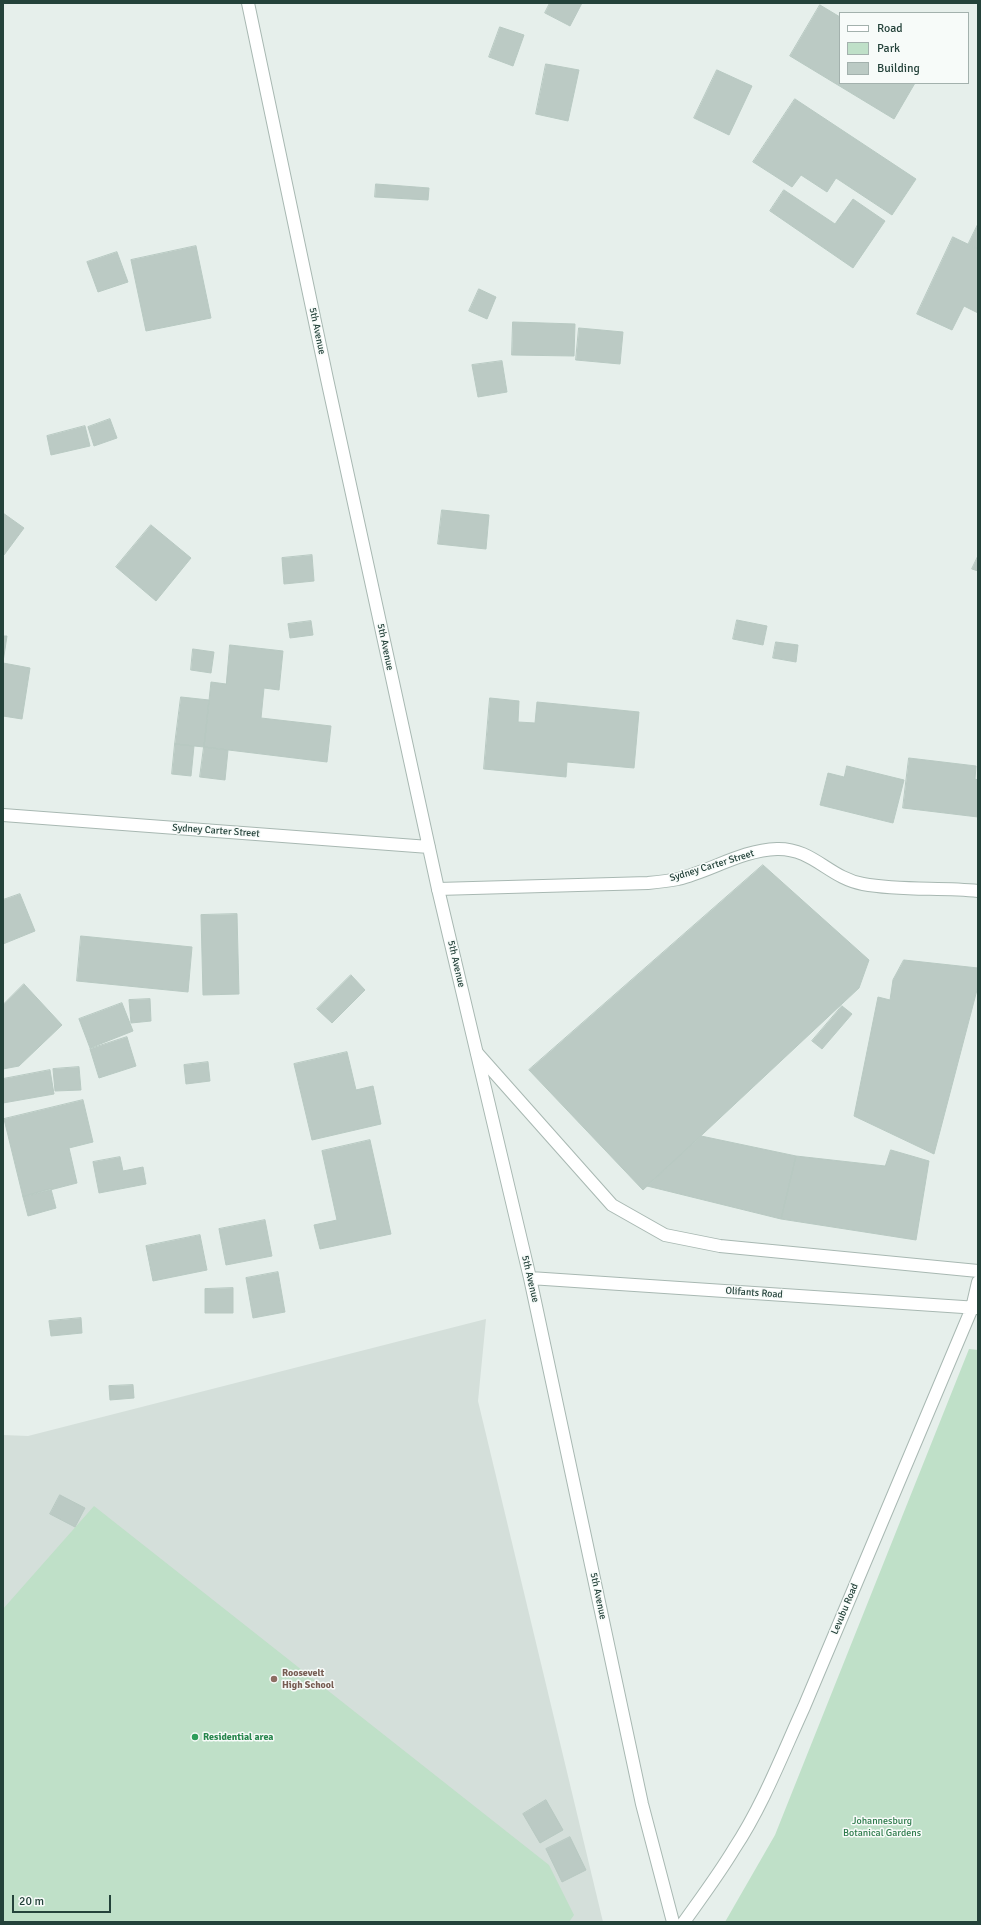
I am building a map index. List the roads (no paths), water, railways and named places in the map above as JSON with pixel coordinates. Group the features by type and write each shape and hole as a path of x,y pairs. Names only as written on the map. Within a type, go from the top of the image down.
{"street":[{"name":"5th Avenue","path":"248,3 325,371 438,889 530,1278 642,1804 673,1922"},
{"name":"Sydney Carter Street","path":"3,815 429,847"},
{"name":"Sydney Carter Street","path":"438,889 648,883 679,879 756,852 777,849 799,851 844,878 862,884 978,891"},
{"path":"477,1053 612,1205 666,1235 720,1246 978,1271"},
{"name":"Olifants Road","path":"530,1278 975,1308"},
{"name":"Levubu Road","path":"684,1922 735,1849 776,1769 975,1308 978,1282"}],"place":[{"name":"Roosevelt High School","path":"274,1679"},
{"name":"Residential area","path":"195,1737"}],"park label":[{"name":"Johannesburg Botanical Gardens","path":"882,1826"}]}
